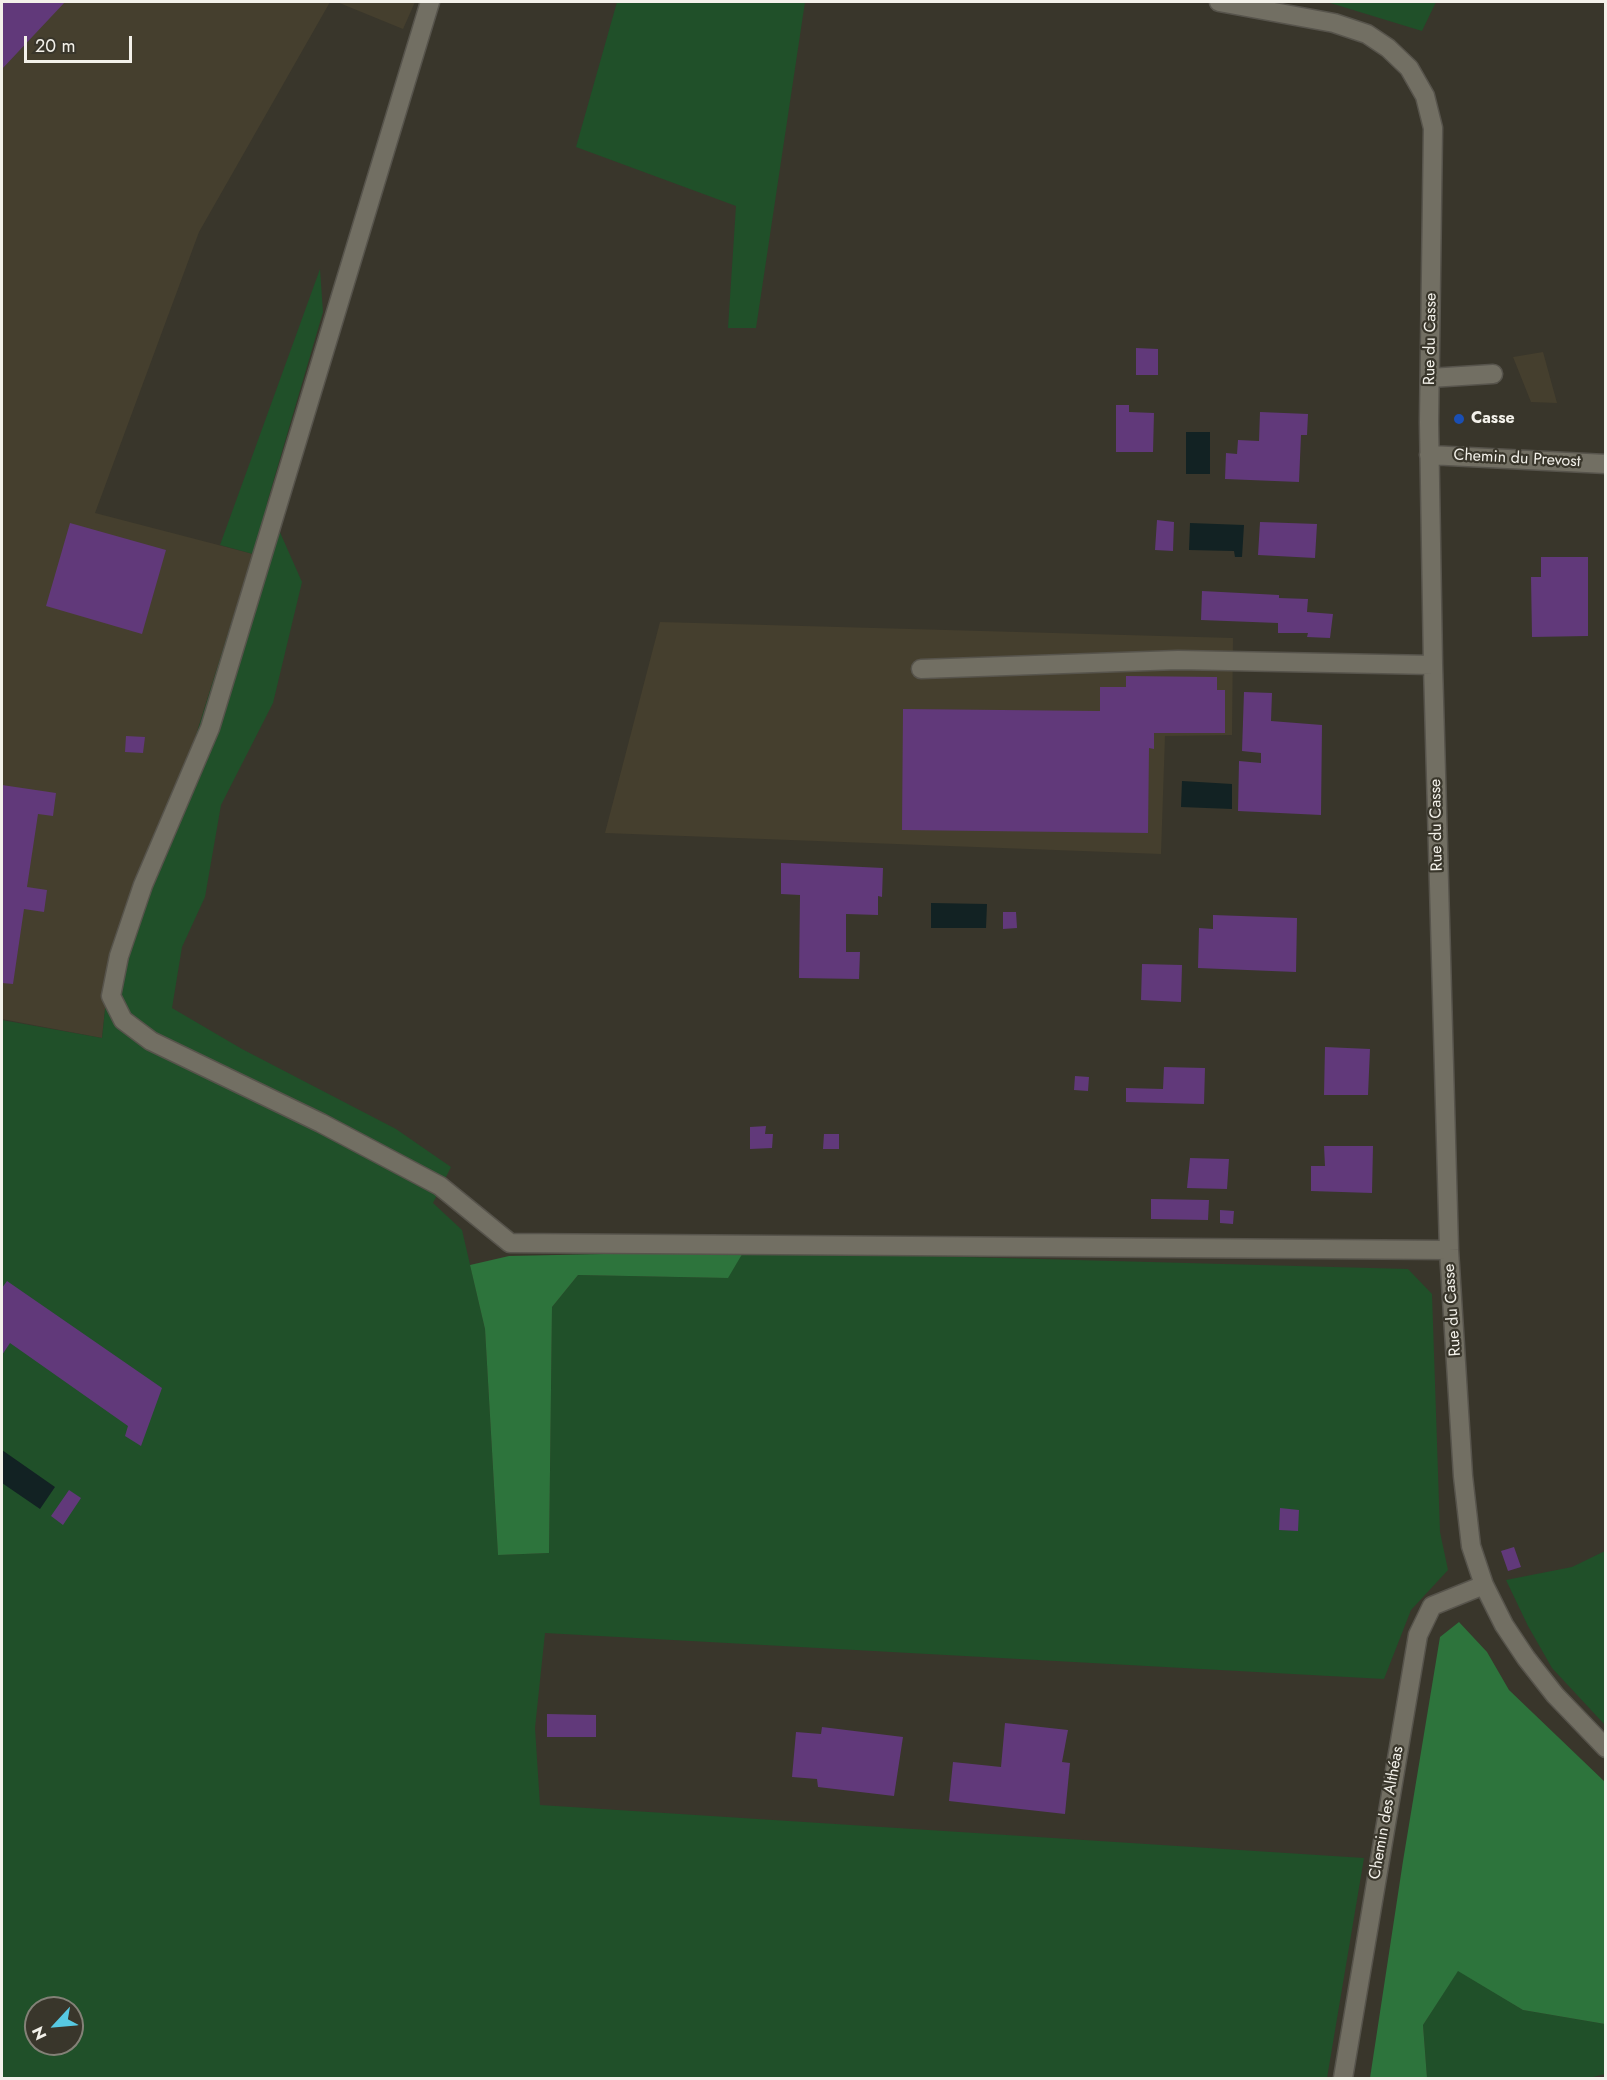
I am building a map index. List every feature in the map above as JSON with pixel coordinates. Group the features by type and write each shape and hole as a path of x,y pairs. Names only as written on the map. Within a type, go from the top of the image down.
{"street":[{"path":"430,2 210,728 143,885 119,956 111,996 123,1020 151,1041 321,1123 441,1186 510,1243 1449,1250"},
{"name":"Rue du Casse","path":"1219,2 1334,22 1366,34 1388,48 1408,68 1425,96 1433,128 1430,378 1433,665 1449,1250 1465,1488 1472,1546 1484,1585 1504,1625 1555,1695 1605,1748"},
{"path":"1430,378 1493,374"},
{"name":"Chemin du Prevost","path":"1430,455 1605,464"},
{"path":"921,669 1178,660 1433,665"},
{"name":"Chemin des Althéas","path":"1343,2079 1418,1635 1432,1606 1484,1585"}],"shaded area":[{"path":"2,2 330,2 199,232 95,513 253,554 191,751 111,953 102,1038 2,1019"},
{"path":"337,2 415,2 403,29"},
{"path":"1543,352 1557,403 1531,402 1513,357"},
{"path":"1186,432 1210,432 1210,474 1186,474"},
{"path":"1190,523 1244,525 1242,557 1235,557 1234,551 1189,550"},
{"path":"660,622 1233,638 1232,735 1165,736 1161,854 605,833"},
{"path":"1182,781 1232,784 1232,809 1181,807"},
{"path":"931,903 987,904 986,928 931,928"},
{"path":"2,1450 55,1487 40,1509 2,1483"}],"green space":[{"path":"617,2 805,2 756,328 728,328 736,206 576,147"},
{"path":"1327,2 1436,2 1422,31"},
{"path":"320,269 323,312 267,503 302,582 273,703 221,805 205,897 182,947 172,1008 242,1049 396,1129 451,1167 433,1203 462,1230 485,1329 498,1555 549,1553 552,1307 578,1275 727,1278 744,1251 1408,1269 1432,1294 1440,1532 1448,1570 1411,1610 1384,1679 545,1633 535,1728 540,1805 1364,1858 1327,2078 2,2078 2,1020 102,1038 111,953 191,751 253,554 220,545"},
{"path":"744,1251 728,1278 578,1275 552,1307 549,1553 498,1555 485,1329 470,1265 509,1256"},
{"path":"1605,1551 1605,1725 1552,1668 1528,1626 1506,1580 1572,1567"},
{"path":"1459,1622 1487,1652 1509,1690 1605,1782 1605,2024 1523,2010 1458,1971 1423,2025 1427,2078 1370,2078 1440,1637"},
{"path":"1458,1970 1523,2010 1605,2024 1605,2074 1589,2078 1427,2078 1423,2025"}],"building":[{"path":"2,2 65,2 2,69"},
{"path":"1136,348 1158,349 1158,375 1136,375"},
{"path":"1116,405 1129,405 1129,412 1154,413 1153,452 1116,452"},
{"path":"1260,412 1308,414 1307,435 1301,435 1299,482 1225,479 1226,453 1237,454 1238,440 1259,441"},
{"path":"1157,520 1174,522 1173,551 1155,550"},
{"path":"1260,522 1317,524 1315,558 1258,555"},
{"path":"70,523 166,550 142,634 46,606"},
{"path":"1541,557 1588,557 1588,636 1532,637 1531,577 1541,577"},
{"path":"1202,591 1279,595 1279,598 1308,599 1307,612 1333,614 1330,638 1307,637 1308,633 1278,633 1278,623 1201,620"},
{"path":"1126,676 1217,677 1217,690 1225,690 1225,733 1154,733 1154,749 1149,748 1148,833 902,830 903,709 1100,711 1100,687 1126,687"},
{"path":"1244,692 1272,693 1271,721 1322,725 1321,815 1238,811 1239,761 1261,763 1261,753 1242,751"},
{"path":"126,736 145,737 143,753 125,752"},
{"path":"2,785 56,793 53,816 38,814 27,887 47,890 44,912 24,909 13,984 2,983"},
{"path":"781,863 883,868 882,897 878,896 878,915 846,914 846,952 860,952 859,979 799,978 800,895 781,894"},
{"path":"1003,912 1016,912 1017,928 1003,929"},
{"path":"1213,915 1297,918 1296,972 1198,968 1199,928 1213,929"},
{"path":"1142,964 1182,965 1181,1002 1141,1000"},
{"path":"1325,1047 1370,1049 1368,1095 1324,1095"},
{"path":"1164,1067 1205,1068 1204,1104 1126,1102 1126,1088 1163,1089"},
{"path":"1075,1076 1089,1077 1088,1091 1074,1090"},
{"path":"766,1126 765,1134 773,1134 772,1148 750,1149 750,1127"},
{"path":"824,1134 839,1134 839,1149 823,1149"},
{"path":"1324,1146 1373,1146 1372,1193 1311,1191 1311,1166 1325,1166"},
{"path":"1190,1158 1229,1159 1227,1189 1187,1188"},
{"path":"1151,1199 1209,1200 1208,1220 1151,1219"},
{"path":"1220,1210 1234,1211 1233,1224 1220,1223"},
{"path":"7,1281 162,1388 141,1446 125,1436 128,1426 10,1343 2,1355 2,1288"},
{"path":"69,1490 81,1498 63,1525 51,1516"},
{"path":"1280,1508 1299,1510 1298,1531 1279,1530"},
{"path":"1514,1547 1521,1567 1508,1571 1501,1551"},
{"path":"547,1714 596,1715 596,1737 547,1737"},
{"path":"1005,1723 1068,1730 1062,1762 1070,1763 1065,1814 949,1801 953,1762 1001,1767"},
{"path":"822,1727 903,1737 894,1796 818,1787 817,1779 792,1777 796,1732 821,1734"}],"place":[{"name":"Casse","path":"1459,419"}]}
